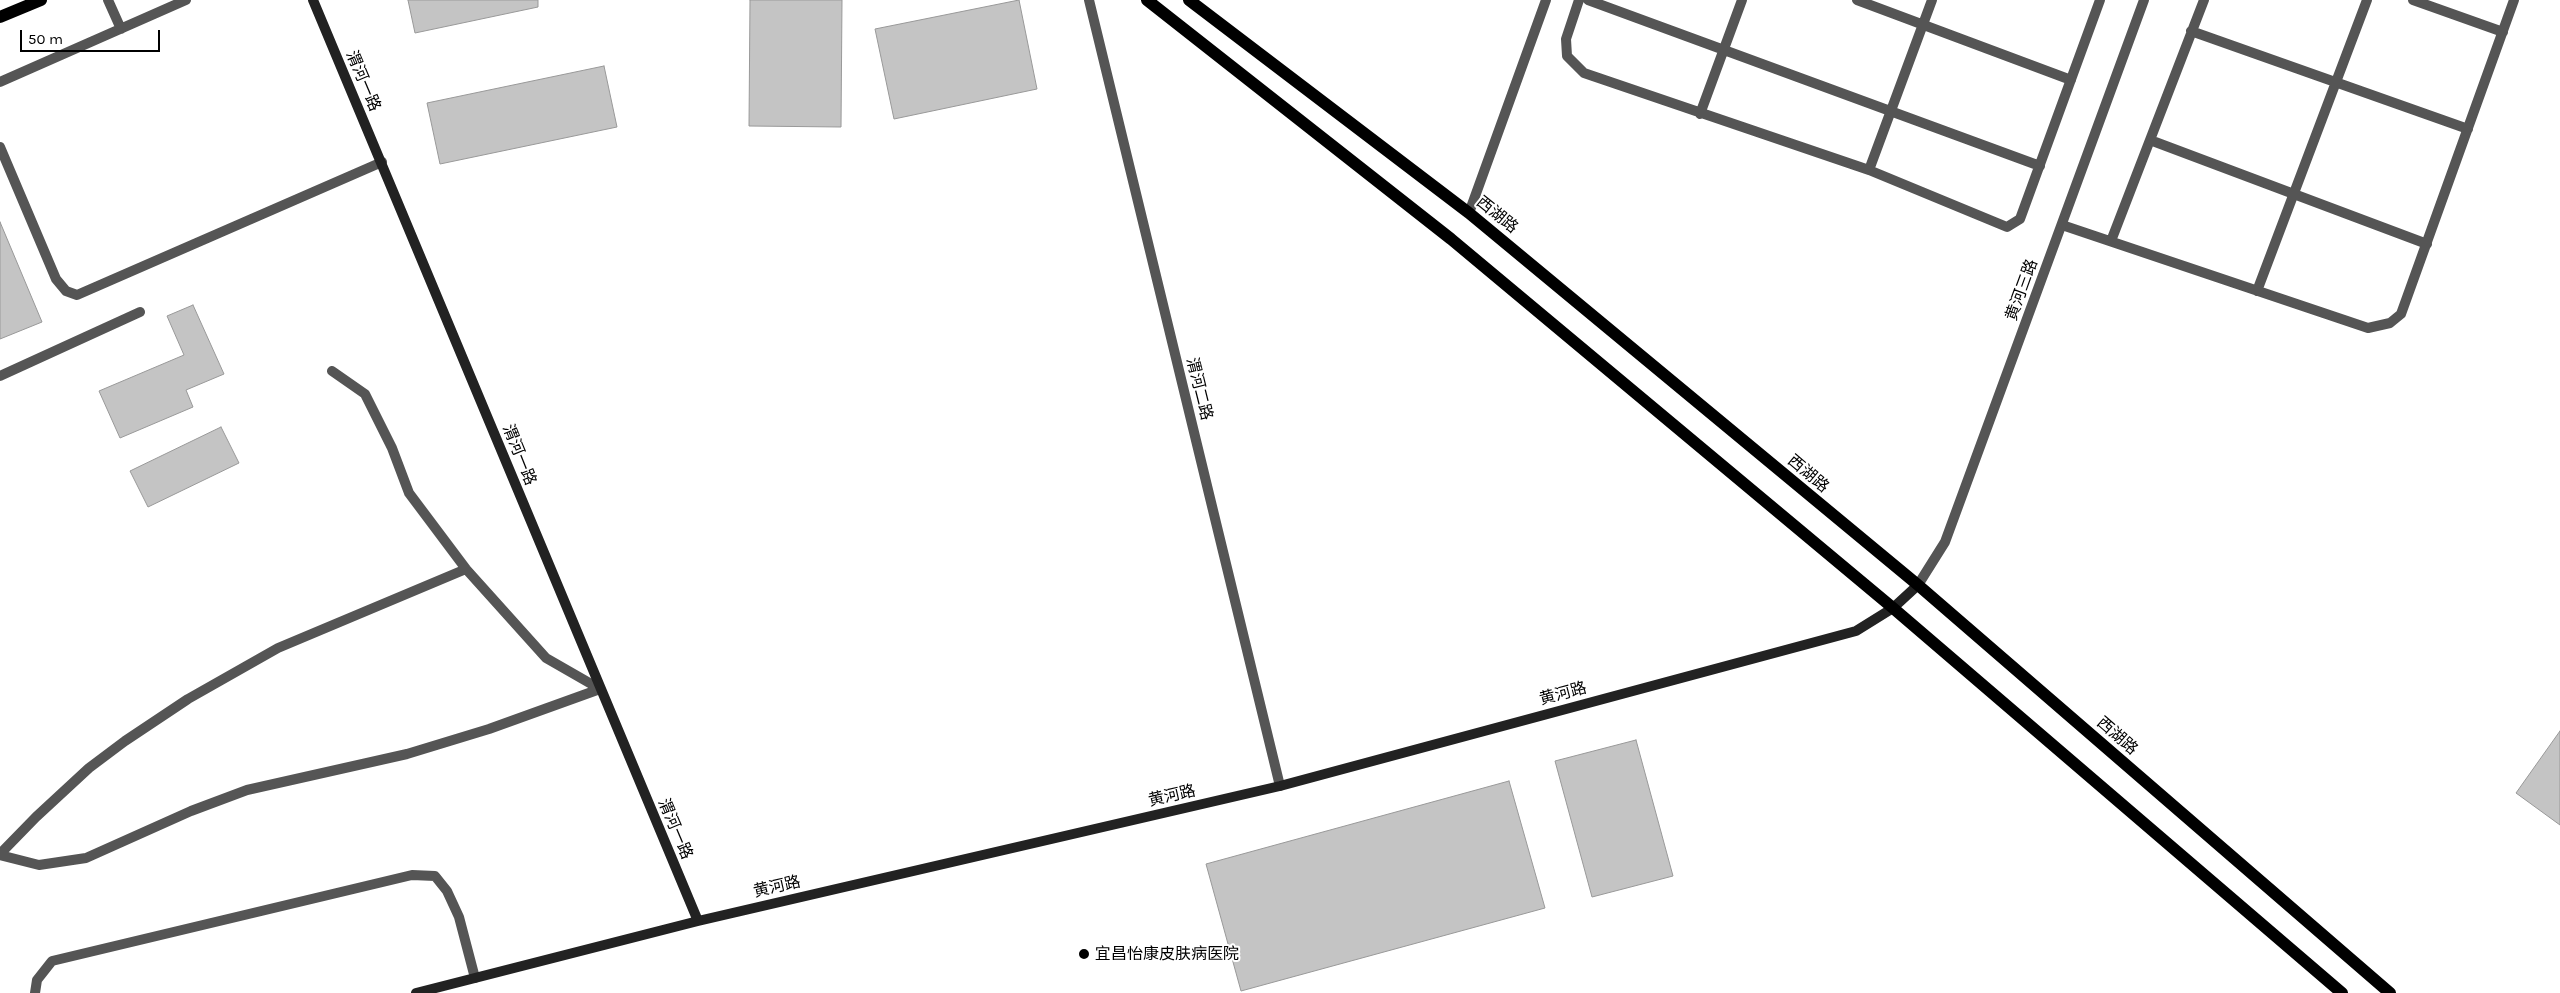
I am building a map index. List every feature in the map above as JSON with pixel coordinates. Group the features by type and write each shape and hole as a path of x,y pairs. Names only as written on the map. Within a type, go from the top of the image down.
{"main road":[{"path":"0,17 41,0"},
{"name":"渭河一路","path":"313,0 698,921"},
{"path":"1147,0 1451,239 1893,608 2342,993"},
{"name":"西湖路","path":"1189,0 1469,213 1918,585 2390,993"},
{"name":"黄河路","path":"416,993 698,921 1280,786 1856,631 1893,608 1918,585"}],"street":[{"path":"108,0 121,29"},
{"path":"0,82 186,0"},
{"name":"渭河二路","path":"1089,0 1280,786"},
{"path":"1469,213 1546,0"},
{"path":"1579,0 1566,39 1567,56 1584,74 1869,170 2007,227 2020,219 2100,0"},
{"path":"1588,0 2040,166"},
{"path":"1700,114 1742,0"},
{"path":"1857,0 2071,80"},
{"path":"1869,170 1932,0"},
{"name":"黄河三路","path":"1918,585 1945,542 2144,0"},
{"path":"2111,241 2204,0"},
{"path":"2257,291 2367,0"},
{"path":"2413,0 2503,32"},
{"path":"2062,224 2368,328 2390,323 2401,314 2514,0"},
{"path":"2191,31 2468,129"},
{"path":"2150,140 2427,244"},
{"path":"0,148 56,280 66,291 77,295 382,162"},
{"path":"0,376 140,312"},
{"path":"332,370 365,394 392,448 409,494 466,569 546,658 600,689"},
{"path":"466,569 278,648 195,695 125,741 89,768 36,817 0,854 40,865 86,858 191,811 247,790 407,754 489,729 600,689"},
{"path":"34,993 37,980 52,961 412,875 435,876 446,891 459,917 475,978"}],"building":[{"path":"408,0 538,0 538,7 415,33"},
{"path":"750,0 842,0 841,127 749,126"},
{"path":"1019,0 1037,89 894,119 875,29"},
{"path":"604,66 617,127 440,164 427,103"},
{"path":"0,222 42,322 0,339"},
{"path":"193,305 224,374 186,390 193,407 120,438 99,391 184,355 167,316"},
{"path":"221,427 239,463 148,507 130,471"},
{"path":"2560,731 2560,825 2516,793"},
{"path":"1636,740 1673,876 1592,897 1555,761"},
{"path":"1509,781 1545,908 1241,991 1206,864"}],"place":[{"name":"宜昌怡康皮肤病医院","path":"1084,954"}]}
